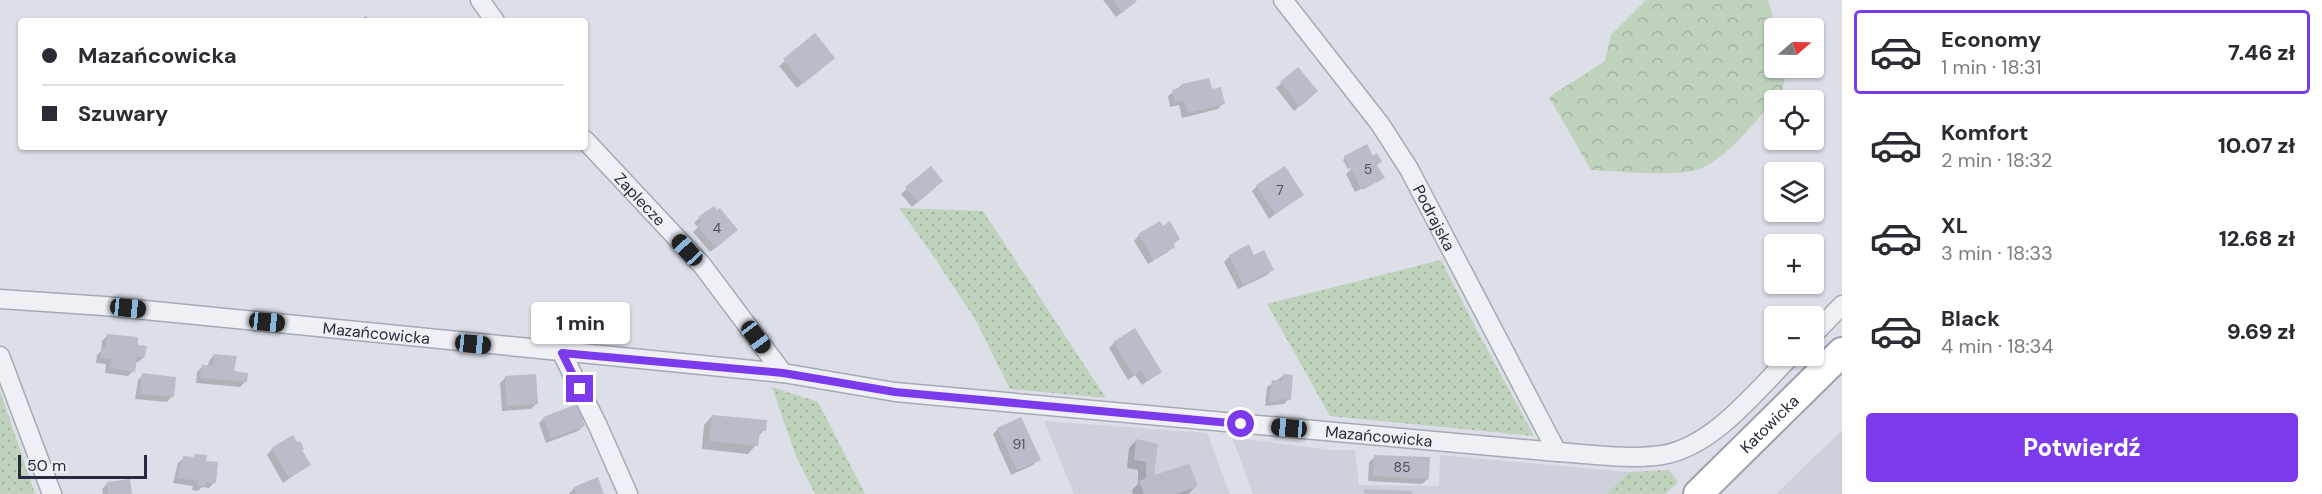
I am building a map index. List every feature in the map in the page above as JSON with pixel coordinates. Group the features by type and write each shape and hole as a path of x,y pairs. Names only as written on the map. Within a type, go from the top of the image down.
{"main road":[{"name":"Katowicka","path":"1698,494 1842,352"}],"street":[{"path":"480,0 493,18"},
{"name":"Podrajska","path":"1283,0 1380,124 1409,169 1557,452"},
{"name":"Zaplecze","path":"588,143 702,265 783,373"},
{"name":"Mazańcowicka","path":"0,299 104,306 783,373 895,392 1557,452 1639,456 1664,455 1688,447 1707,437 1781,366"},
{"path":"1824,323 1842,305"},
{"path":"562,353 628,494"},
{"path":"0,356 52,494"}],"shaded area":[{"path":"1044,421 1207,433 1230,494 1074,494"},
{"path":"1842,430 1842,494 1776,494"},
{"path":"1232,437 1329,450 1355,450 1359,485 1439,486 1440,455 1629,472 1606,494 1253,494"}],"green space":[{"path":"1646,0 1768,0 1773,18 1764,18 1764,78 1785,78 1782,90 1764,90 1764,112 1735,144 1702,168 1679,173 1591,170 1549,97 1605,61 1611,35"},
{"path":"899,208 983,211 1106,398 1010,389 975,319"},
{"path":"1441,260 1534,436 1330,416 1267,304"},
{"path":"772,387 818,402 865,494 815,494 795,454"},
{"path":"0,391 35,494 0,494"},
{"path":"1669,470 1678,482 1665,494 1606,494 1629,472"}],"building":[{"path":"1113,0 1136,0 1137,1 1122,13"},
{"path":"815,33 835,58 803,84 783,59"},
{"path":"1298,67 1318,91 1300,107 1280,82"},
{"path":"1209,78 1212,89 1221,87 1225,104 1188,113 1184,100 1175,102 1172,90 1182,87 1181,84"},
{"path":"1367,144 1373,156 1377,153 1382,162 1377,165 1385,178 1362,190 1344,156"},
{"path":"931,166 943,181 918,202 905,187"},
{"path":"1285,166 1304,195 1275,214 1256,185"},
{"path":"714,206 717,210 720,208 738,230 716,248 697,226 702,221 698,217"},
{"path":"1160,221 1163,226 1170,221 1180,239 1173,243 1175,247 1154,260 1138,234"},
{"path":"1249,244 1254,255 1264,250 1274,270 1243,285 1229,255"},
{"path":"1135,328 1162,372 1148,381 1141,371 1134,375 1113,342"},
{"path":"107,334 138,337 138,345 147,346 145,357 137,357 135,372 110,368 111,359 100,358 102,348 106,348"},
{"path":"214,354 237,356 234,371 248,373 247,382 201,378 202,365 213,365"},
{"path":"142,373 176,377 174,397 140,394"},
{"path":"536,374 538,404 507,406 505,376"},
{"path":"1284,374 1293,375 1291,400 1269,401 1272,380 1282,381"},
{"path":"578,404 585,426 551,438 543,417"},
{"path":"712,415 767,420 766,431 760,431 758,446 709,441"},
{"path":"1021,417 1041,460 1017,470 997,428"},
{"path":"293,435 297,442 300,441 304,449 302,450 311,465 289,478 271,448"},
{"path":"1136,439 1158,444 1154,475 1189,464 1198,486 1177,494 1144,494 1139,481 1146,478 1146,462 1134,460"},
{"path":"195,454 207,455 206,461 218,462 216,483 206,482 205,486 197,485 198,481 177,478 183,456 194,457"},
{"path":"1374,455 1430,457 1429,479 1373,476"},
{"path":"598,477 604,494 576,494 574,487"},
{"path":"130,479 132,494 108,494 107,482"},
{"path":"1364,489 1412,491 1412,494 1364,494"}],"route":[{"path":"580,389 562,353 783,373 895,392 1241,424"}]}
